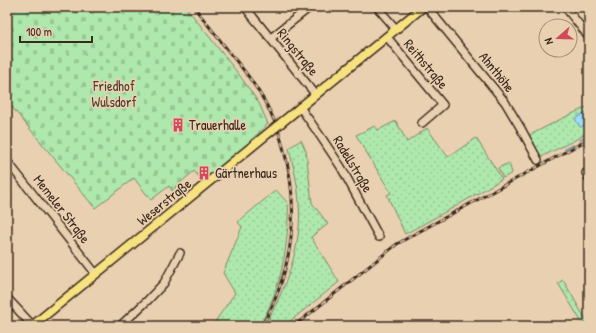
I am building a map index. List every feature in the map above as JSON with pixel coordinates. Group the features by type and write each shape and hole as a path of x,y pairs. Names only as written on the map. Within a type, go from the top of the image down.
{"main road":[{"name":"Weserstraße","path":"33,326 423,7"}],"street":[{"name":"Ringstraße","path":"245,7 316,95"},
{"path":"271,38 310,7"},
{"path":"377,7 396,30"},
{"name":"Ahnthöhe","path":"427,7 505,102 538,160"},
{"path":"565,7 589,37"},
{"name":"Reithstraße","path":"387,37 444,106 422,123"},
{"name":"Radellstraße","path":"300,108 341,167 380,237"},
{"name":"Memeler Straße","path":"7,161 96,274"},
{"path":"120,326 148,300 164,282 180,254"},
{"path":"7,298 33,326"}],"green space":[{"name":"Friedhof Wulsdorf","path":"7,7 186,7 240,76 259,103 268,124 204,182 194,171 175,187 177,191 174,193 169,186 151,200 134,178 95,208 7,101"},
{"path":"589,106 589,132 541,157 539,156 528,136"},
{"path":"396,121 407,142 427,128 448,157 476,138 502,179 405,234 387,195 391,193 356,135 375,126 378,130"},
{"path":"301,140 306,151 312,203 328,224 311,237 339,282 284,326 265,326 286,282 295,251 300,218 296,182 289,148"},
{"path":"509,163 512,173 503,178 498,168"},
{"path":"276,190 288,204 286,247 276,289 266,314 259,326 212,326 235,293 223,273 242,227 238,222"},
{"path":"563,280 586,320 589,319 589,324 584,326 558,283"}],"water":[{"path":"589,111 589,122 587,125 580,127 575,119"}],"waterway":[{"path":"580,140 589,135"},
{"path":"565,149 573,145"}],"railway":[{"path":"194,7 246,73 265,102 278,129 289,170 292,193 291,238 281,283 273,305 262,326"},
{"path":"294,326 397,244 589,139"}],"place":[{"name":"Trauerhalle","path":"178,125"},
{"name":"Gärtnerhaus","path":"204,173"}]}
